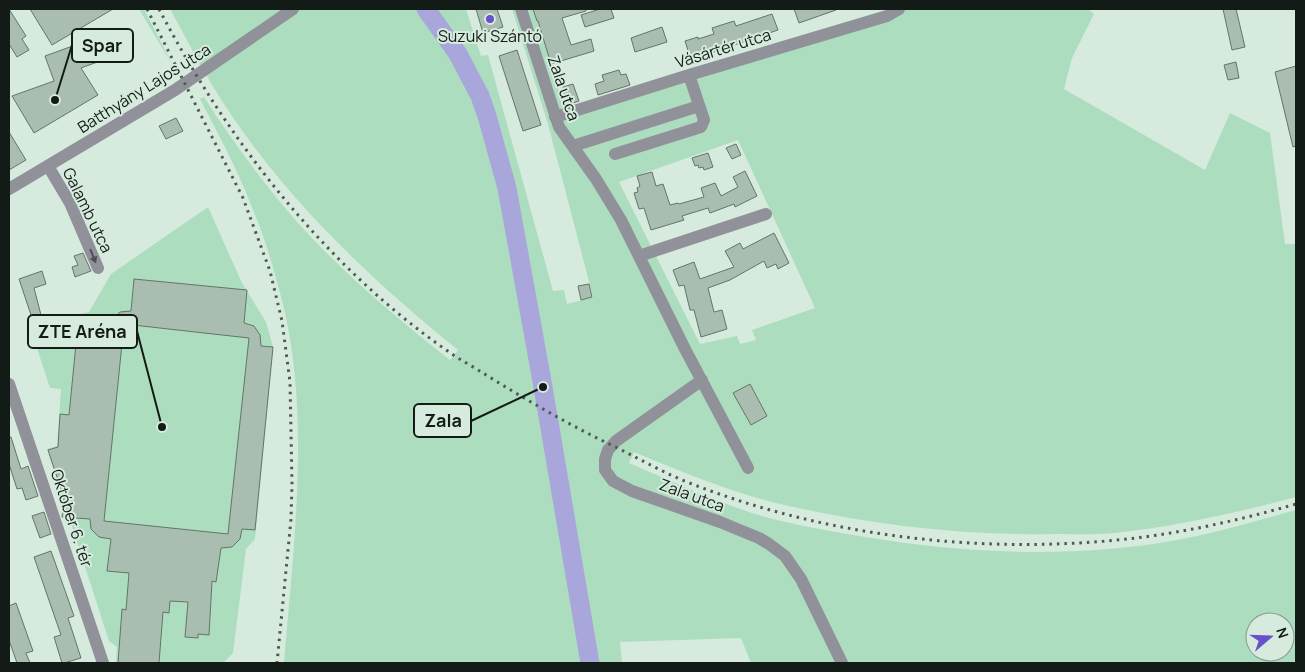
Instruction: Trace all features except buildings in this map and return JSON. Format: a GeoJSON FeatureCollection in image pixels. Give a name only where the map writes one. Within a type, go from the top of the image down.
{"type":"FeatureCollection","features":[{"type":"Feature","properties":{"kind":"street","name":"Zala utca"},"geometry":{"type":"LineString","coordinates":[[521,9],[555,117],[562,132],[596,179],[621,220],[748,468]]}},
{"type":"Feature","properties":{"kind":"street","name":"Vásártér utca"},"geometry":{"type":"LineString","coordinates":[[555,117],[886,16],[899,9]]}},
{"type":"Feature","properties":{"kind":"street","name":"Batthyány Lajos utca"},"geometry":{"type":"LineString","coordinates":[[9,189],[175,90],[289,11]]}},
{"type":"Feature","properties":{"kind":"street"},"geometry":{"type":"LineString","coordinates":[[610,134],[618,153],[701,127],[704,120],[689,75]]}},
{"type":"Feature","properties":{"kind":"street","name":"Zala utca"},"geometry":{"type":"LineString","coordinates":[[573,146],[699,106]]}},
{"type":"Feature","properties":{"kind":"street","name":"Galamb utca"},"geometry":{"type":"LineString","coordinates":[[48,166],[70,203],[98,268]]}},
{"type":"Feature","properties":{"kind":"street"},"geometry":{"type":"LineString","coordinates":[[639,256],[766,214]]}},
{"type":"Feature","properties":{"kind":"street","name":"Zala utca"},"geometry":{"type":"LineString","coordinates":[[702,380],[616,441],[606,454],[604,460],[605,470],[613,481],[632,491],[720,522],[759,538],[778,549],[792,564],[801,579],[842,663]]}},
{"type":"Feature","properties":{"kind":"street","name":"Október 6. tér"},"geometry":{"type":"LineString","coordinates":[[9,384],[103,663]]}},
{"type":"Feature","properties":{"kind":"green space"},"geometry":{"type":"Polygon","coordinates":[[[139,9],[144,9],[173,66],[139,9]]]}},
{"type":"Feature","properties":{"kind":"green space"},"geometry":{"type":"Polygon","coordinates":[[[170,9],[466,9],[481,56],[488,55],[553,291],[564,290],[567,304],[593,297],[548,124],[512,9],[534,9],[565,111],[895,9],[1088,9],[1094,14],[1072,58],[1064,89],[1205,170],[1230,113],[1270,133],[1285,244],[1296,244],[1296,497],[1161,527],[1115,533],[988,533],[918,528],[849,518],[780,504],[743,494],[634,452],[629,463],[723,503],[781,521],[898,542],[976,550],[1054,552],[1132,547],[1203,535],[1296,510],[1296,659],[1295,660],[1295,612],[1245,612],[1245,662],[1293,663],[751,663],[741,638],[620,642],[622,663],[284,663],[297,488],[297,399],[293,355],[282,299],[261,231],[240,178],[200,99],[204,97],[251,165],[288,211],[353,279],[450,360],[458,350],[355,260],[293,195],[237,123],[201,66],[170,9]],[[738,140],[619,182],[700,344],[737,336],[740,344],[756,340],[752,330],[815,308],[738,140]]]}},
{"type":"Feature","properties":{"kind":"green space"},"geometry":{"type":"Polygon","coordinates":[[[208,207],[242,283],[266,322],[273,347],[255,539],[246,549],[233,653],[223,663],[116,663],[117,647],[109,641],[47,449],[57,446],[61,389],[50,388],[30,327],[89,312],[111,274],[208,207]]]}},
{"type":"Feature","properties":{"kind":"waterway"},"geometry":{"type":"LineString","coordinates":[[426,9],[458,54],[480,96],[507,188],[590,663]]}},
{"type":"Feature","properties":{"kind":"railway"},"geometry":{"type":"LineString","coordinates":[[147,9],[243,198],[270,271],[282,321],[290,382],[292,484],[291,519],[277,663]]}},
{"type":"Feature","properties":{"kind":"railway"},"geometry":{"type":"LineString","coordinates":[[159,9],[186,58],[248,153],[283,198],[361,281],[404,318],[457,358],[559,418],[681,480],[746,503],[801,518],[858,530],[915,538],[973,543],[1030,544],[1144,537],[1221,523],[1296,504]]}},
{"type":"Feature","properties":{"kind":"place","name":"Suzuki Szántó"},"geometry":{"type":"Point","coordinates":[490,19]}},
{"type":"Feature","properties":{"kind":"place","name":"Spar"},"geometry":{"type":"Point","coordinates":[55,100]}},
{"type":"Feature","properties":{"kind":"place","name":"Zala"},"geometry":{"type":"Point","coordinates":[543,387]}},
{"type":"Feature","properties":{"kind":"place","name":"ZTE Aréna"},"geometry":{"type":"Point","coordinates":[162,427]}}]}
